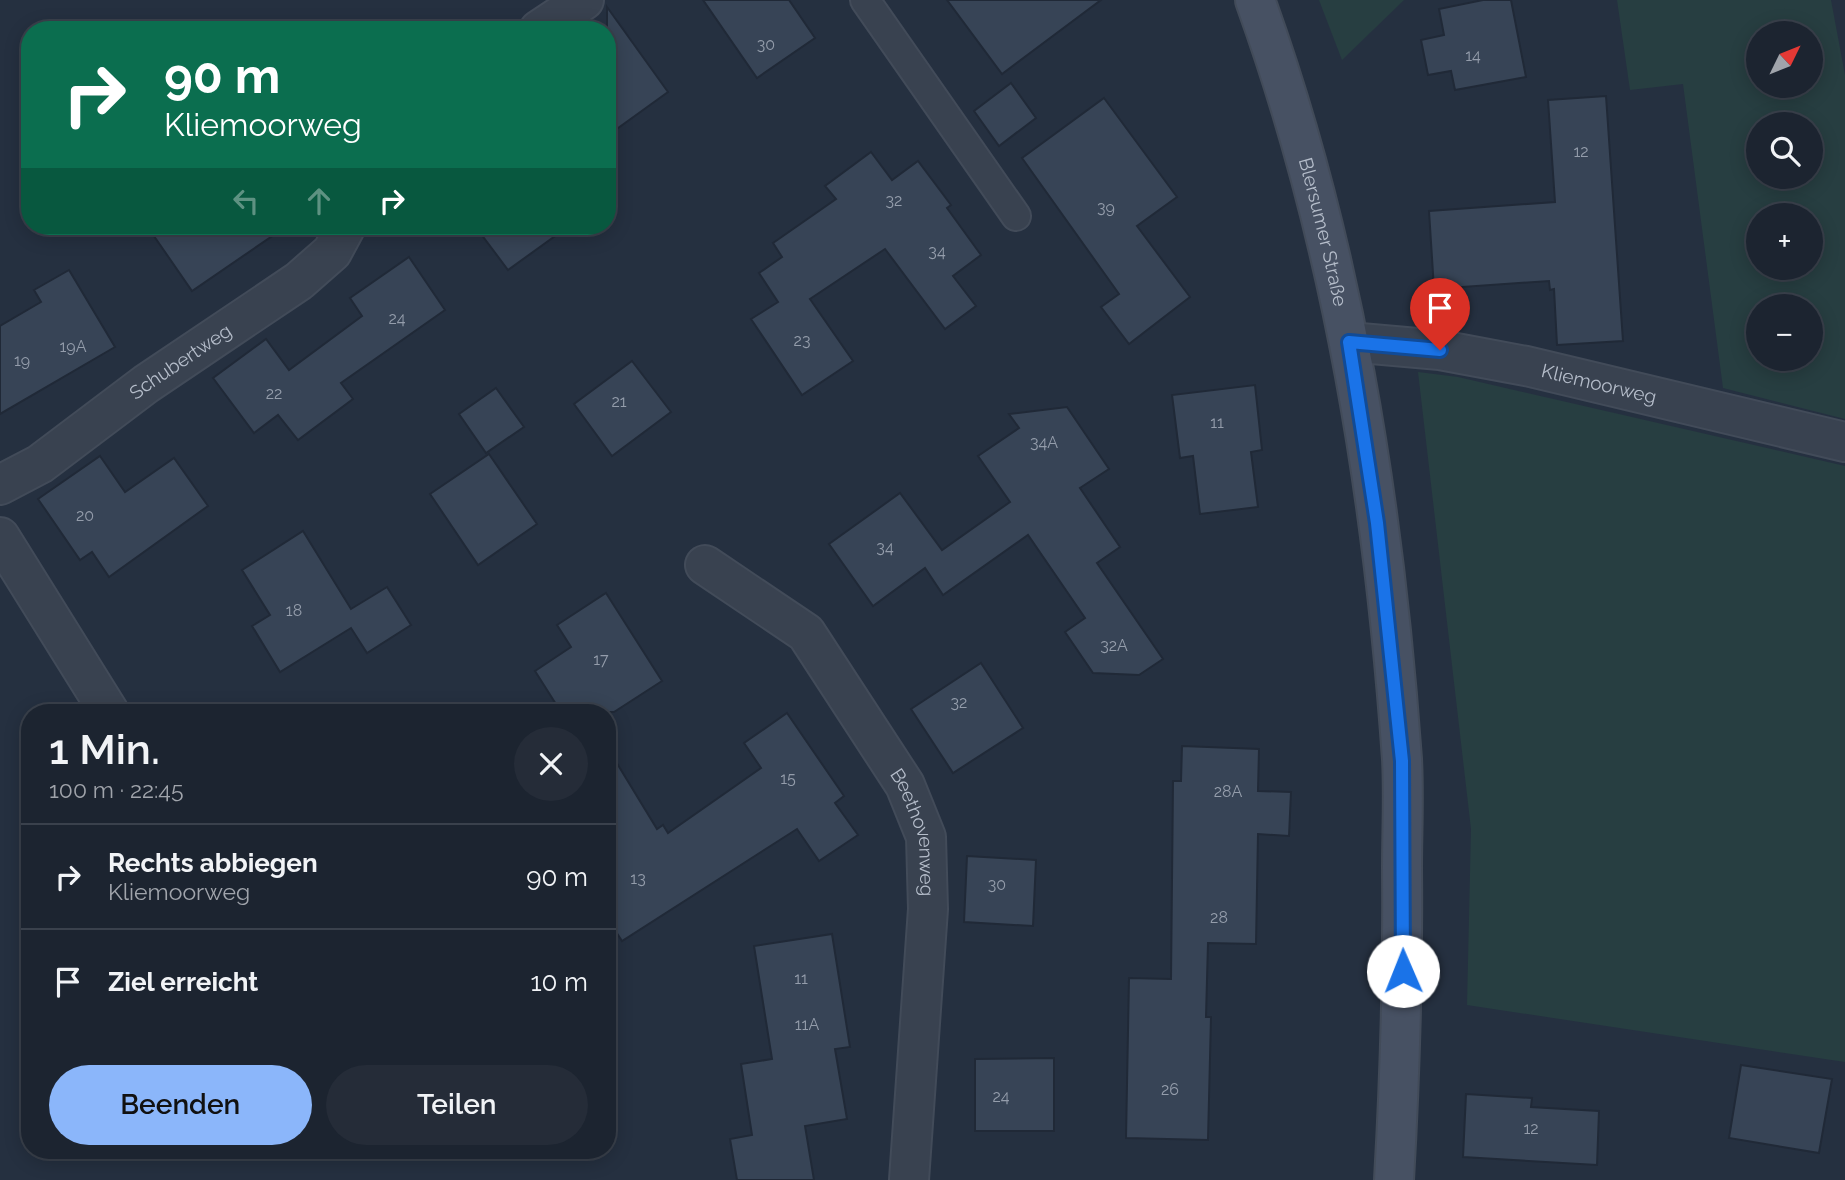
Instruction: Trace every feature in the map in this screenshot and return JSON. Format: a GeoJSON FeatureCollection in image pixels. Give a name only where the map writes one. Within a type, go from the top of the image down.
{"type":"FeatureCollection","features":[{"type":"Feature","properties":{"kind":"main road","name":"Blersumer Straße"},"geometry":{"type":"LineString","coordinates":[[1255,0],[1284,80],[1318,200],[1349,342],[1377,523],[1402,761],[1404,998],[1394,1180]]}},
{"type":"Feature","properties":{"kind":"street","name":"Schubertweg"},"geometry":{"type":"LineString","coordinates":[[0,485],[40,464],[146,384],[299,281],[332,252],[341,235]]}},
{"type":"Feature","properties":{"kind":"street","name":"Kliemoorweg"},"geometry":{"type":"LineString","coordinates":[[1349,342],[1440,350],[1526,366],[1845,442]]}},
{"type":"Feature","properties":{"kind":"street"},"geometry":{"type":"LineString","coordinates":[[0,537],[104,704]]}},
{"type":"Feature","properties":{"kind":"street","name":"Beethovenweg"},"geometry":{"type":"LineString","coordinates":[[705,565],[806,633],[905,785],[926,837],[928,909],[909,1180]]}},
{"type":"Feature","properties":{"kind":"lane"},"geometry":{"type":"LineString","coordinates":[[865,0],[1016,216]]}},
{"type":"Feature","properties":{"kind":"green space"},"geometry":{"type":"Polygon","coordinates":[[[1319,0],[1404,0],[1342,60],[1319,0]]]}},
{"type":"Feature","properties":{"kind":"green space"},"geometry":{"type":"Polygon","coordinates":[[[1617,0],[1831,0],[1845,75],[1845,419],[1723,388],[1683,84],[1630,90],[1617,0]]]}},
{"type":"Feature","properties":{"kind":"green space"},"geometry":{"type":"Polygon","coordinates":[[[1418,372],[1458,377],[1845,466],[1845,1062],[1467,1005],[1471,829],[1418,372]]]}},
{"type":"Feature","properties":{"kind":"building"},"geometry":{"type":"Polygon","coordinates":[[[703,0],[789,0],[815,38],[757,78],[703,0]]]}},
{"type":"Feature","properties":{"kind":"building"},"geometry":{"type":"Polygon","coordinates":[[[947,0],[1101,0],[1002,74],[947,0]]]}},
{"type":"Feature","properties":{"kind":"building"},"geometry":{"type":"Polygon","coordinates":[[[1483,0],[1511,0],[1526,77],[1455,90],[1451,71],[1428,75],[1421,40],[1444,35],[1439,9],[1483,0]]]}},
{"type":"Feature","properties":{"kind":"building"},"geometry":{"type":"Polygon","coordinates":[[[607,7],[668,92],[616,130],[616,21],[607,21],[607,7]]]}},
{"type":"Feature","properties":{"kind":"building"},"geometry":{"type":"Polygon","coordinates":[[[1011,83],[1036,118],[999,146],[974,111],[1011,83]]]}},
{"type":"Feature","properties":{"kind":"building"},"geometry":{"type":"Polygon","coordinates":[[[1606,96],[1623,341],[1557,345],[1554,289],[1550,290],[1549,281],[1434,289],[1429,211],[1555,202],[1548,100],[1606,96]]]}},
{"type":"Feature","properties":{"kind":"building"},"geometry":{"type":"Polygon","coordinates":[[[1104,98],[1177,197],[1137,226],[1190,297],[1129,344],[1101,307],[1119,294],[1022,158],[1104,98]]]}},
{"type":"Feature","properties":{"kind":"building"},"geometry":{"type":"Polygon","coordinates":[[[871,152],[892,180],[918,161],[951,205],[947,208],[981,255],[953,276],[976,306],[945,329],[885,249],[810,299],[853,361],[802,395],[751,319],[778,302],[759,273],[782,257],[773,243],[836,199],[825,186],[871,152]]]}},
{"type":"Feature","properties":{"kind":"building"},"geometry":{"type":"Polygon","coordinates":[[[153,235],[274,235],[192,291],[153,235]]]}},
{"type":"Feature","properties":{"kind":"building"},"geometry":{"type":"Polygon","coordinates":[[[482,235],[557,235],[508,270],[482,235]]]}},
{"type":"Feature","properties":{"kind":"building"},"geometry":{"type":"Polygon","coordinates":[[[409,257],[445,310],[341,383],[353,399],[298,440],[278,415],[254,433],[213,378],[266,339],[289,370],[362,316],[350,298],[409,257]]]}},
{"type":"Feature","properties":{"kind":"building"},"geometry":{"type":"Polygon","coordinates":[[[69,270],[115,347],[0,414],[0,326],[41,302],[34,290],[69,270]]]}},
{"type":"Feature","properties":{"kind":"building"},"geometry":{"type":"Polygon","coordinates":[[[632,361],[671,412],[612,456],[574,404],[632,361]]]}},
{"type":"Feature","properties":{"kind":"building"},"geometry":{"type":"Polygon","coordinates":[[[1255,385],[1262,450],[1251,452],[1258,507],[1200,514],[1193,456],[1180,458],[1172,395],[1255,385]]]}},
{"type":"Feature","properties":{"kind":"building"},"geometry":{"type":"Polygon","coordinates":[[[496,388],[524,427],[486,453],[459,414],[496,388]]]}},
{"type":"Feature","properties":{"kind":"building"},"geometry":{"type":"Polygon","coordinates":[[[1067,407],[1109,469],[1080,488],[1120,547],[1097,563],[1163,659],[1139,675],[1093,673],[1065,632],[1085,618],[1028,535],[943,595],[925,568],[873,606],[829,544],[900,493],[942,550],[1010,502],[978,456],[1019,428],[1009,414],[1067,407]]]}},
{"type":"Feature","properties":{"kind":"building"},"geometry":{"type":"Polygon","coordinates":[[[489,454],[537,524],[478,565],[430,494],[489,454]]]}},
{"type":"Feature","properties":{"kind":"building"},"geometry":{"type":"Polygon","coordinates":[[[100,456],[125,492],[174,458],[208,506],[109,577],[92,552],[80,560],[38,499],[100,456]]]}},
{"type":"Feature","properties":{"kind":"building"},"geometry":{"type":"Polygon","coordinates":[[[303,531],[351,609],[387,587],[411,625],[367,653],[351,628],[280,672],[252,626],[270,615],[242,570],[303,531]]]}},
{"type":"Feature","properties":{"kind":"building"},"geometry":{"type":"Polygon","coordinates":[[[606,593],[662,681],[616,711],[616,704],[556,704],[535,671],[571,647],[557,625],[606,593]]]}},
{"type":"Feature","properties":{"kind":"building"},"geometry":{"type":"Polygon","coordinates":[[[981,663],[1023,728],[953,773],[911,709],[981,663]]]}},
{"type":"Feature","properties":{"kind":"building"},"geometry":{"type":"Polygon","coordinates":[[[787,713],[844,796],[835,803],[858,835],[819,861],[797,829],[622,941],[616,932],[616,762],[657,829],[663,825],[668,833],[761,768],[744,743],[787,713]]]}},
{"type":"Feature","properties":{"kind":"building"},"geometry":{"type":"Polygon","coordinates":[[[1182,746],[1259,749],[1258,791],[1291,792],[1289,836],[1258,834],[1256,944],[1208,943],[1206,1017],[1211,1017],[1208,1140],[1126,1138],[1129,978],[1171,979],[1173,781],[1181,781],[1182,746]]]}},
{"type":"Feature","properties":{"kind":"building"},"geometry":{"type":"Polygon","coordinates":[[[967,856],[1036,860],[1033,926],[964,922],[967,856]]]}},
{"type":"Feature","properties":{"kind":"building"},"geometry":{"type":"Polygon","coordinates":[[[832,934],[850,1047],[835,1049],[847,1119],[805,1126],[814,1180],[737,1180],[730,1139],[752,1135],[741,1064],[772,1059],[754,946],[832,934]]]}},
{"type":"Feature","properties":{"kind":"building"},"geometry":{"type":"Polygon","coordinates":[[[1054,1058],[1054,1131],[975,1131],[975,1059],[1054,1058]]]}},
{"type":"Feature","properties":{"kind":"building"},"geometry":{"type":"Polygon","coordinates":[[[1741,1065],[1832,1079],[1819,1153],[1729,1138],[1741,1065]]]}},
{"type":"Feature","properties":{"kind":"building"},"geometry":{"type":"Polygon","coordinates":[[[1466,1094],[1532,1098],[1531,1107],[1599,1111],[1597,1165],[1463,1157],[1466,1094]]]}},
{"type":"Feature","properties":{"kind":"route"},"geometry":{"type":"LineString","coordinates":[[1403,971],[1402,761],[1377,523],[1349,342],[1440,350]]}}]}
